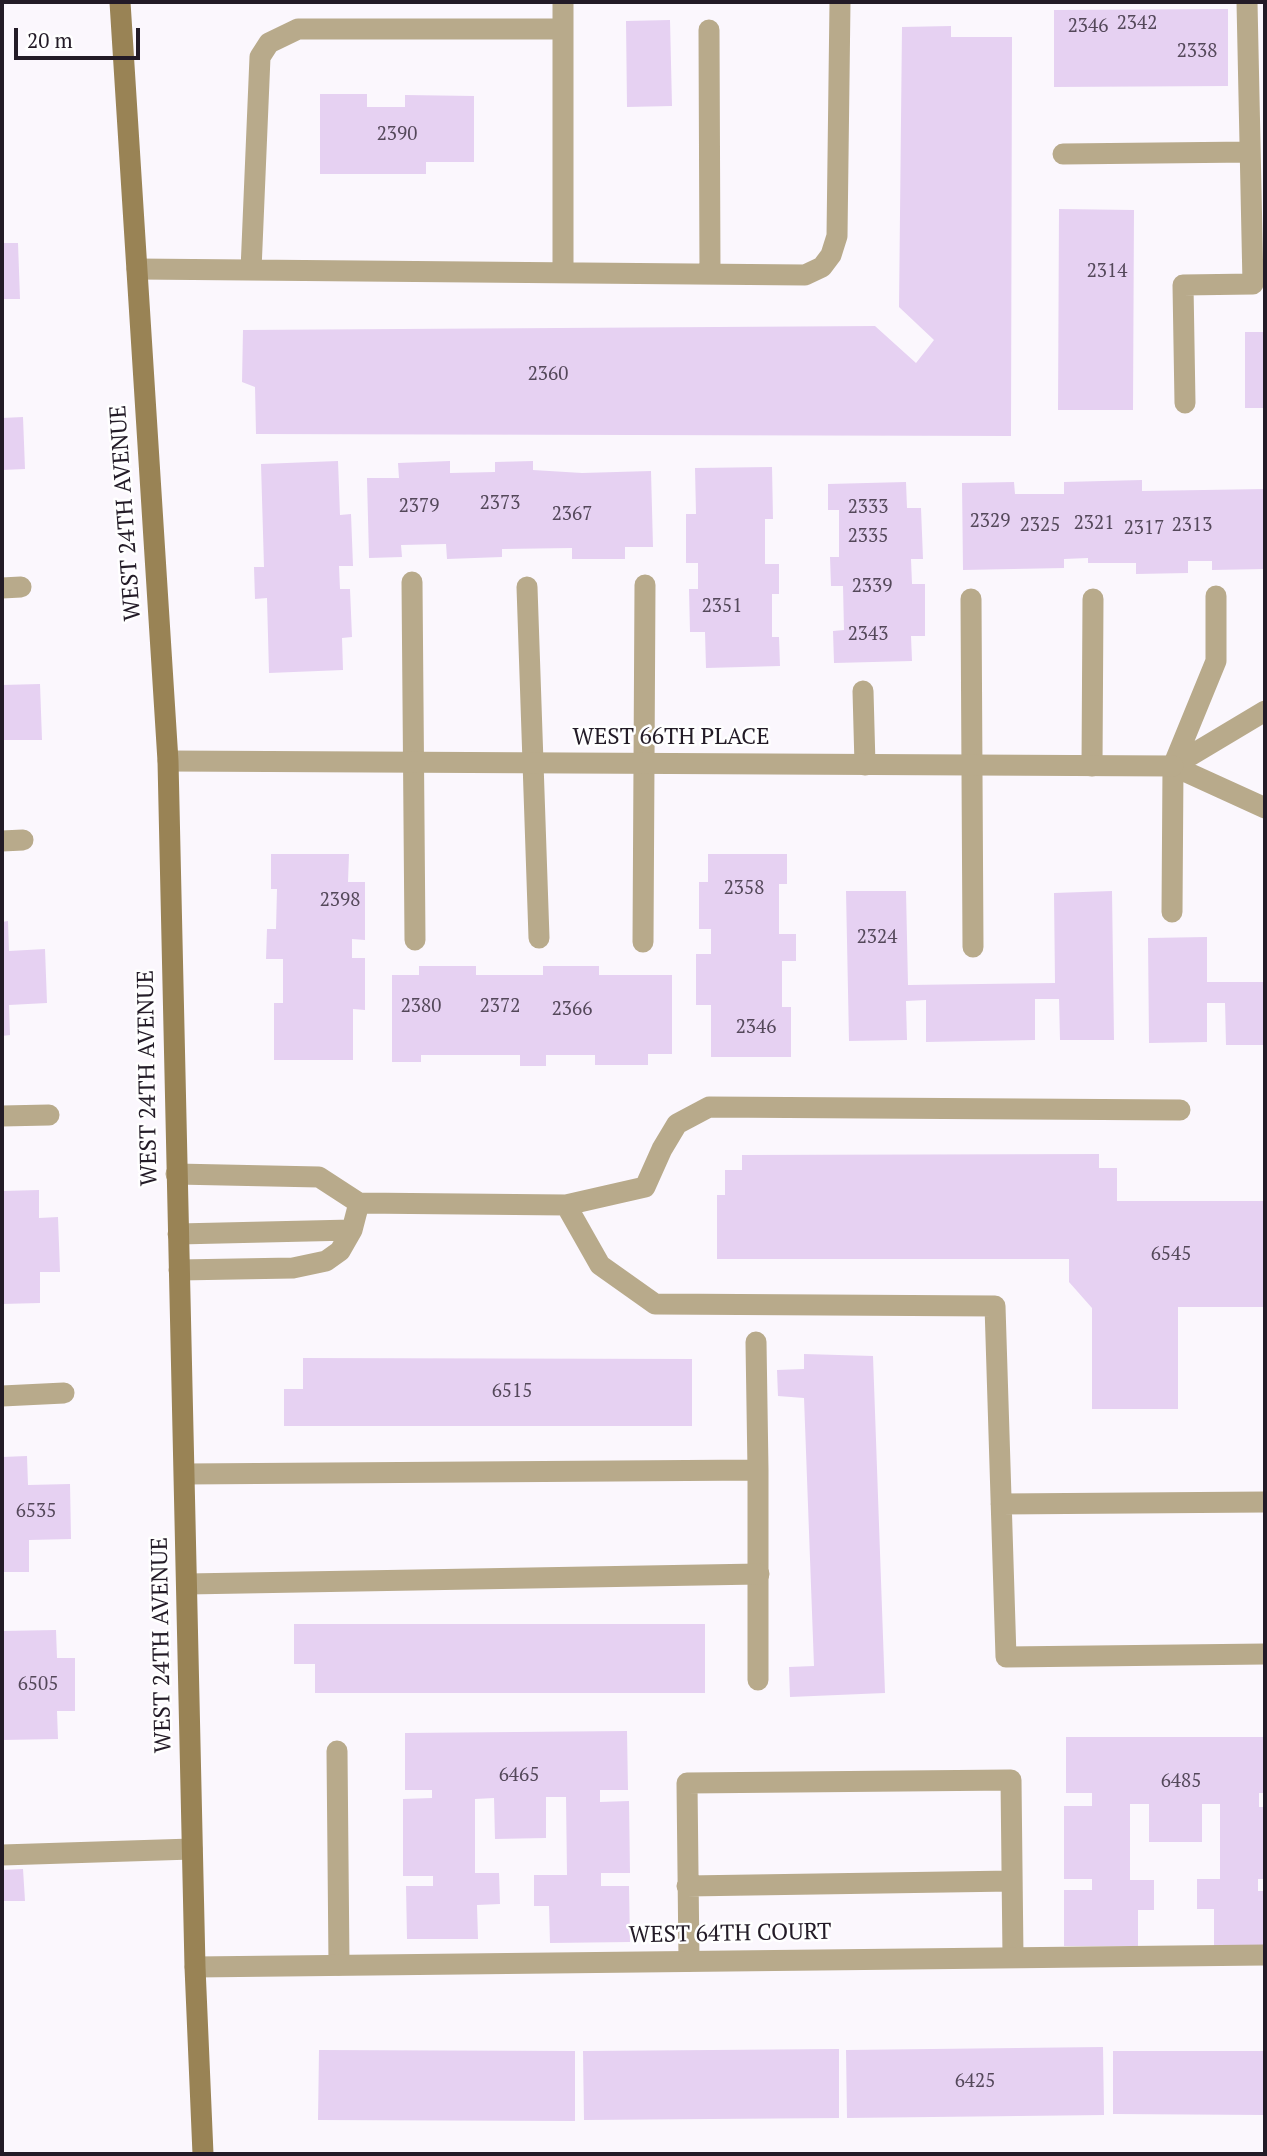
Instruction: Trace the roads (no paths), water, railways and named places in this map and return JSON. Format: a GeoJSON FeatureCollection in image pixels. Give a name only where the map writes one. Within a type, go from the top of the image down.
{"type":"FeatureCollection","features":[{"type":"Feature","properties":{"kind":"street","name":"WEST 24TH AVENUE"},"geometry":{"type":"LineString","coordinates":[[120,2],[168,761],[192,1849],[202,2154]]}},
{"type":"Feature","properties":{"kind":"street"},"geometry":{"type":"LineString","coordinates":[[563,2],[564,273]]}},
{"type":"Feature","properties":{"kind":"street"},"geometry":{"type":"LineString","coordinates":[[137,269],[805,275],[821,267],[831,255],[837,236],[840,2]]}},
{"type":"Feature","properties":{"kind":"street"},"geometry":{"type":"LineString","coordinates":[[1185,403],[1183,285],[1253,284],[1247,2]]}},
{"type":"Feature","properties":{"kind":"street"},"geometry":{"type":"LineString","coordinates":[[251,270],[260,57],[269,43],[299,29],[564,29]]}},
{"type":"Feature","properties":{"kind":"street"},"geometry":{"type":"LineString","coordinates":[[709,30],[710,274]]}},
{"type":"Feature","properties":{"kind":"street"},"geometry":{"type":"LineString","coordinates":[[1063,154],[1250,152]]}},
{"type":"Feature","properties":{"kind":"street"},"geometry":{"type":"LineString","coordinates":[[412,582],[415,940]]}},
{"type":"Feature","properties":{"kind":"street"},"geometry":{"type":"LineString","coordinates":[[643,942],[645,585]]}},
{"type":"Feature","properties":{"kind":"street"},"geometry":{"type":"LineString","coordinates":[[527,587],[539,938]]}},
{"type":"Feature","properties":{"kind":"street"},"geometry":{"type":"LineString","coordinates":[[1172,912],[1173,766],[1216,661],[1216,596]]}},
{"type":"Feature","properties":{"kind":"street"},"geometry":{"type":"LineString","coordinates":[[971,599],[973,947]]}},
{"type":"Feature","properties":{"kind":"street"},"geometry":{"type":"LineString","coordinates":[[1092,766],[1093,599]]}},
{"type":"Feature","properties":{"kind":"street"},"geometry":{"type":"LineString","coordinates":[[863,691],[864,765]]}},
{"type":"Feature","properties":{"kind":"street"},"geometry":{"type":"LineString","coordinates":[[1173,766],[1265,711]]}},
{"type":"Feature","properties":{"kind":"street","name":"WEST 66TH PLACE"},"geometry":{"type":"LineString","coordinates":[[168,761],[1173,766]]}},
{"type":"Feature","properties":{"kind":"street"},"geometry":{"type":"LineString","coordinates":[[1173,766],[1265,808]]}},
{"type":"Feature","properties":{"kind":"street"},"geometry":{"type":"LineString","coordinates":[[2,841],[23,840]]}},
{"type":"Feature","properties":{"kind":"street"},"geometry":{"type":"LineString","coordinates":[[176,1174],[319,1177],[359,1202],[566,1205],[645,1187],[677,1124],[709,1107],[1180,1110]]}},
{"type":"Feature","properties":{"kind":"street"},"geometry":{"type":"LineString","coordinates":[[2,1116],[49,1115]]}},
{"type":"Feature","properties":{"kind":"street"},"geometry":{"type":"LineString","coordinates":[[179,1270],[293,1268],[326,1261],[340,1251],[352,1230],[359,1202]]}},
{"type":"Feature","properties":{"kind":"street"},"geometry":{"type":"LineString","coordinates":[[566,1205],[600,1265],[654,1304],[995,1306],[1006,1657],[1265,1654]]}},
{"type":"Feature","properties":{"kind":"street"},"geometry":{"type":"LineString","coordinates":[[178,1234],[352,1230]]}},
{"type":"Feature","properties":{"kind":"street"},"geometry":{"type":"LineString","coordinates":[[756,1342],[758,1680]]}},
{"type":"Feature","properties":{"kind":"street"},"geometry":{"type":"LineString","coordinates":[[2,1396],[64,1393]]}},
{"type":"Feature","properties":{"kind":"street"},"geometry":{"type":"LineString","coordinates":[[185,1475],[758,1470]]}},
{"type":"Feature","properties":{"kind":"street"},"geometry":{"type":"LineString","coordinates":[[1001,1504],[1265,1502]]}},
{"type":"Feature","properties":{"kind":"street"},"geometry":{"type":"LineString","coordinates":[[187,1584],[759,1574]]}},
{"type":"Feature","properties":{"kind":"street"},"geometry":{"type":"LineString","coordinates":[[337,1751],[339,1965]]}},
{"type":"Feature","properties":{"kind":"street"},"geometry":{"type":"LineString","coordinates":[[689,1961],[687,1783],[1011,1780],[1013,1957]]}},
{"type":"Feature","properties":{"kind":"street"},"geometry":{"type":"LineString","coordinates":[[2,1855],[192,1849]]}},
{"type":"Feature","properties":{"kind":"street"},"geometry":{"type":"LineString","coordinates":[[687,1886],[1012,1881]]}},
{"type":"Feature","properties":{"kind":"street","name":"WEST 64TH COURT"},"geometry":{"type":"LineString","coordinates":[[195,1967],[1265,1955]]}}]}
